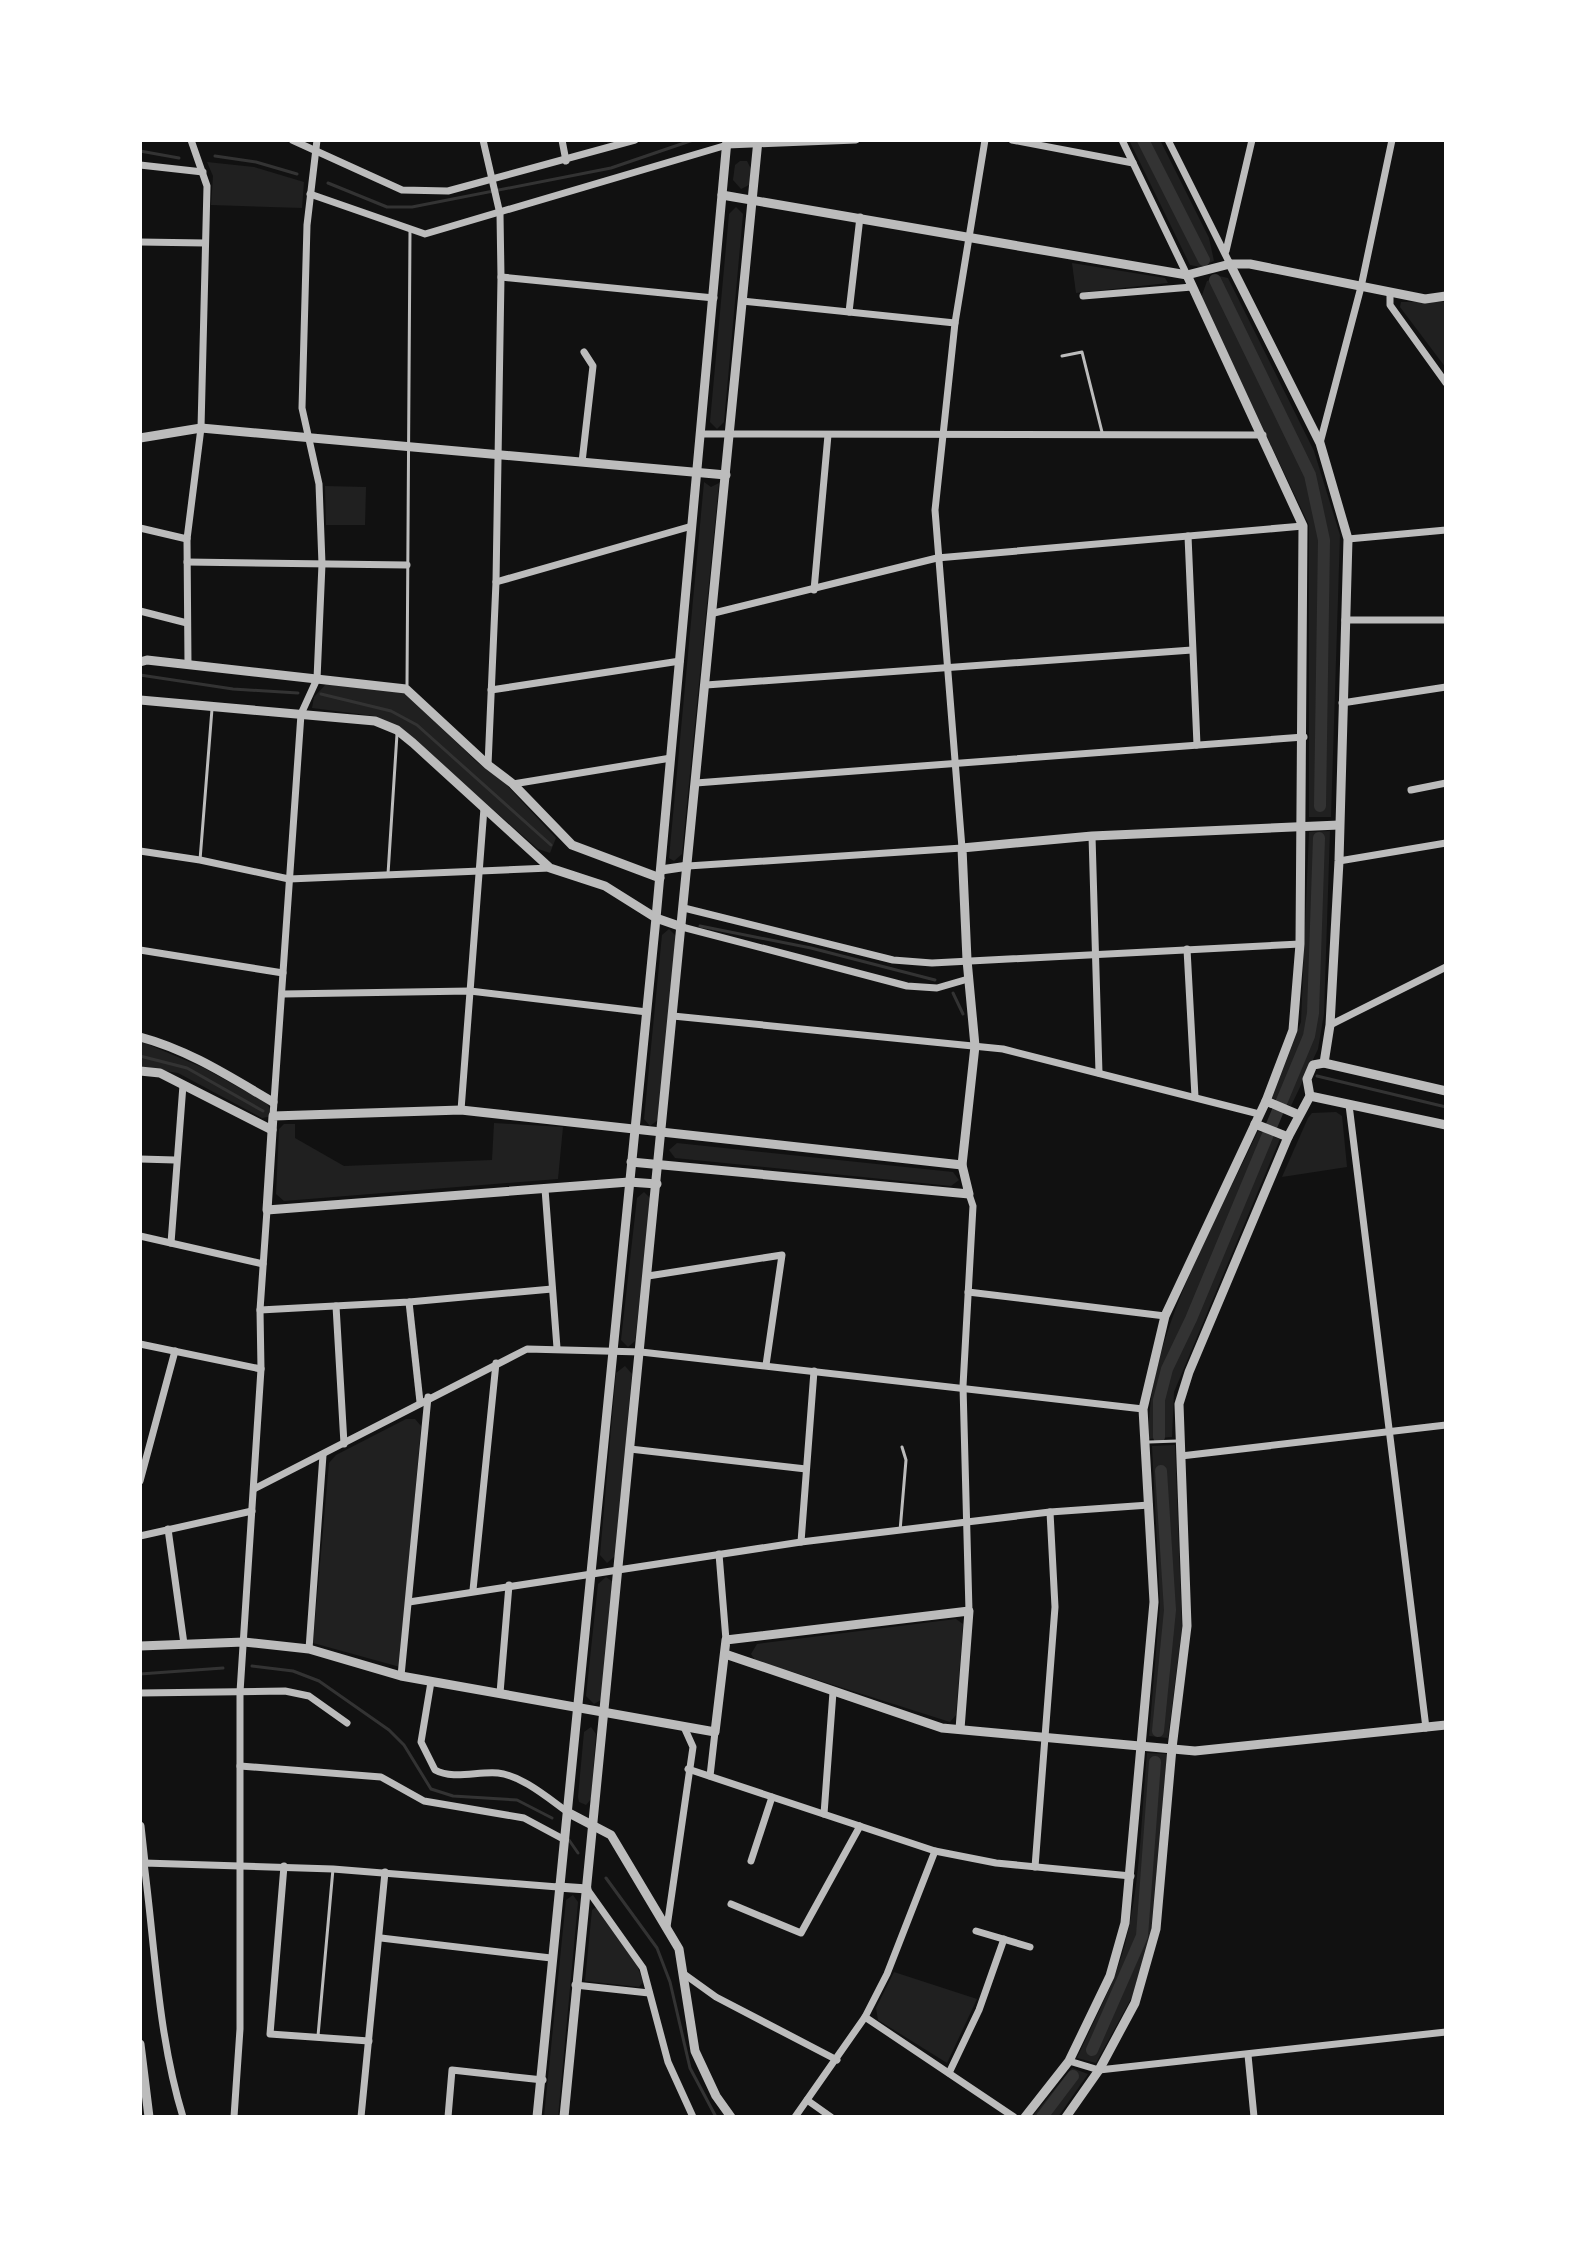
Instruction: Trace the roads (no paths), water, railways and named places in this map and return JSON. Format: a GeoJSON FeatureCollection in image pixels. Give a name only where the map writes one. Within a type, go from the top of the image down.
{"type":"FeatureCollection","features":[{"type":"Feature","properties":{"kind":"street"},"geometry":{"type":"LineString","coordinates":[[188,665],[187,539],[201,428],[207,186],[191,140]]}},
{"type":"Feature","properties":{"kind":"street"},"geometry":{"type":"LineString","coordinates":[[292,140],[316,144],[402,190],[448,191],[635,140]]}},
{"type":"Feature","properties":{"kind":"street"},"geometry":{"type":"LineString","coordinates":[[483,140],[500,214],[501,277],[496,582],[488,765]]}},
{"type":"Feature","properties":{"kind":"street"},"geometry":{"type":"LineString","coordinates":[[562,140],[566,161]]}},
{"type":"Feature","properties":{"kind":"street"},"geometry":{"type":"LineString","coordinates":[[310,194],[410,231],[436,232],[727,143],[856,140]]}},
{"type":"Feature","properties":{"kind":"street"},"geometry":{"type":"LineString","coordinates":[[960,1729],[969,1611],[963,1386],[973,1206],[962,1165],[975,1046],[935,510],[955,323],[985,140]]}},
{"type":"Feature","properties":{"kind":"street"},"geometry":{"type":"LineString","coordinates":[[1012,140],[1133,163]]}},
{"type":"Feature","properties":{"kind":"street"},"geometry":{"type":"LineString","coordinates":[[1025,2117],[1069,2061],[1120,1947],[1131,1876],[1154,1602],[1143,1409],[1165,1316],[1257,1119],[1276,1105],[1293,1030],[1300,944],[1304,737],[1303,526],[1263,435],[1122,140]]}},
{"type":"Feature","properties":{"kind":"street"},"geometry":{"type":"LineString","coordinates":[[1168,140],[1320,443],[1348,539],[1339,861],[1330,1025],[1324,1063]]}},
{"type":"Feature","properties":{"kind":"street"},"geometry":{"type":"LineString","coordinates":[[1225,253],[1252,140]]}},
{"type":"Feature","properties":{"kind":"street"},"geometry":{"type":"LineString","coordinates":[[1320,443],[1361,287],[1392,140]]}},
{"type":"Feature","properties":{"kind":"street"},"geometry":{"type":"LineString","coordinates":[[564,2117],[758,142]]}},
{"type":"Feature","properties":{"kind":"street"},"geometry":{"type":"LineString","coordinates":[[537,2117],[647,1012],[727,143]]}},
{"type":"Feature","properties":{"kind":"street"},"geometry":{"type":"LineString","coordinates":[[234,2117],[240,2029],[240,1692],[261,1369],[260,1310],[301,714],[317,679],[322,564],[319,484],[302,408],[310,194],[316,144]]}},
{"type":"Feature","properties":{"kind":"street"},"geometry":{"type":"LineString","coordinates":[[140,165],[203,172]]}},
{"type":"Feature","properties":{"kind":"street"},"geometry":{"type":"LineString","coordinates":[[722,195],[1187,275],[1230,264],[1250,264],[1425,299],[1446,296]]}},
{"type":"Feature","properties":{"kind":"street"},"geometry":{"type":"LineString","coordinates":[[849,312],[860,217]]}},
{"type":"Feature","properties":{"kind":"street"},"geometry":{"type":"LineString","coordinates":[[140,242],[205,243]]}},
{"type":"Feature","properties":{"kind":"street"},"geometry":{"type":"LineString","coordinates":[[501,277],[714,298]]}},
{"type":"Feature","properties":{"kind":"street"},"geometry":{"type":"LineString","coordinates":[[1083,296],[1192,287]]}},
{"type":"Feature","properties":{"kind":"street"},"geometry":{"type":"LineString","coordinates":[[1390,292],[1390,305],[1446,383]]}},
{"type":"Feature","properties":{"kind":"street"},"geometry":{"type":"LineString","coordinates":[[742,301],[955,323]]}},
{"type":"Feature","properties":{"kind":"street"},"geometry":{"type":"LineString","coordinates":[[582,462],[593,366],[584,352]]}},
{"type":"Feature","properties":{"kind":"street"},"geometry":{"type":"LineString","coordinates":[[140,438],[201,428],[309,435],[726,475]]}},
{"type":"Feature","properties":{"kind":"street"},"geometry":{"type":"LineString","coordinates":[[701,434],[1263,435]]}},
{"type":"Feature","properties":{"kind":"street"},"geometry":{"type":"LineString","coordinates":[[814,590],[828,435]]}},
{"type":"Feature","properties":{"kind":"street"},"geometry":{"type":"LineString","coordinates":[[496,582],[692,526]]}},
{"type":"Feature","properties":{"kind":"street"},"geometry":{"type":"LineString","coordinates":[[714,613],[937,558],[1303,526]]}},
{"type":"Feature","properties":{"kind":"street"},"geometry":{"type":"LineString","coordinates":[[140,528],[187,539]]}},
{"type":"Feature","properties":{"kind":"street"},"geometry":{"type":"LineString","coordinates":[[1348,539],[1446,530]]}},
{"type":"Feature","properties":{"kind":"street"},"geometry":{"type":"LineString","coordinates":[[1188,536],[1197,745]]}},
{"type":"Feature","properties":{"kind":"street"},"geometry":{"type":"LineString","coordinates":[[187,562],[407,565]]}},
{"type":"Feature","properties":{"kind":"street"},"geometry":{"type":"LineString","coordinates":[[140,611],[187,623]]}},
{"type":"Feature","properties":{"kind":"street"},"geometry":{"type":"LineString","coordinates":[[1345,620],[1446,620]]}},
{"type":"Feature","properties":{"kind":"street"},"geometry":{"type":"LineString","coordinates":[[706,685],[1192,650]]}},
{"type":"Feature","properties":{"kind":"street"},"geometry":{"type":"LineString","coordinates":[[491,690],[680,661]]}},
{"type":"Feature","properties":{"kind":"street"},"geometry":{"type":"LineString","coordinates":[[140,662],[406,689],[513,784],[572,845],[660,874],[688,866],[1092,836],[1339,825]]}},
{"type":"Feature","properties":{"kind":"street"},"geometry":{"type":"LineString","coordinates":[[1342,703],[1446,687]]}},
{"type":"Feature","properties":{"kind":"street"},"geometry":{"type":"LineString","coordinates":[[140,700],[212,709],[375,721],[397,730],[550,868]]}},
{"type":"Feature","properties":{"kind":"street"},"geometry":{"type":"LineString","coordinates":[[696,783],[1304,737]]}},
{"type":"Feature","properties":{"kind":"street"},"geometry":{"type":"LineString","coordinates":[[513,784],[671,758]]}},
{"type":"Feature","properties":{"kind":"street"},"geometry":{"type":"LineString","coordinates":[[1411,790],[1446,783]]}},
{"type":"Feature","properties":{"kind":"street"},"geometry":{"type":"LineString","coordinates":[[461,1110],[484,808]]}},
{"type":"Feature","properties":{"kind":"street"},"geometry":{"type":"LineString","coordinates":[[1092,836],[1099,1073]]}},
{"type":"Feature","properties":{"kind":"street"},"geometry":{"type":"LineString","coordinates":[[1339,861],[1446,843]]}},
{"type":"Feature","properties":{"kind":"street"},"geometry":{"type":"LineString","coordinates":[[140,851],[289,879],[550,868],[605,886],[656,918],[682,927],[907,986],[937,988],[968,979]]}},
{"type":"Feature","properties":{"kind":"street"},"geometry":{"type":"LineString","coordinates":[[684,908],[893,960],[967,960],[1300,944]]}},
{"type":"Feature","properties":{"kind":"street"},"geometry":{"type":"LineString","coordinates":[[1187,949],[1195,1097]]}},
{"type":"Feature","properties":{"kind":"street"},"geometry":{"type":"LineString","coordinates":[[140,950],[283,973]]}},
{"type":"Feature","properties":{"kind":"street"},"geometry":{"type":"LineString","coordinates":[[1330,1025],[1446,967]]}},
{"type":"Feature","properties":{"kind":"street"},"geometry":{"type":"LineString","coordinates":[[283,994],[470,991],[647,1012]]}},
{"type":"Feature","properties":{"kind":"street"},"geometry":{"type":"LineString","coordinates":[[673,1016],[1003,1049],[1195,1097],[1257,1119],[1266,1128],[1288,1137]]}},
{"type":"Feature","properties":{"kind":"street"},"geometry":{"type":"LineString","coordinates":[[140,1037],[167,1044],[210,1064],[273,1102]]}},
{"type":"Feature","properties":{"kind":"street"},"geometry":{"type":"LineString","coordinates":[[1066,2117],[1099,2070],[1135,2003],[1152,1952],[1162,1890],[1172,1748],[1187,1626],[1179,1404],[1182,1391],[1288,1137],[1310,1096],[1307,1079],[1313,1065],[1324,1063],[1446,1091]]}},
{"type":"Feature","properties":{"kind":"street"},"geometry":{"type":"LineString","coordinates":[[140,1071],[160,1073],[272,1130]]}},
{"type":"Feature","properties":{"kind":"street"},"geometry":{"type":"LineString","coordinates":[[171,1243],[183,1085]]}},
{"type":"Feature","properties":{"kind":"street"},"geometry":{"type":"LineString","coordinates":[[1310,1096],[1446,1125]]}},
{"type":"Feature","properties":{"kind":"street"},"geometry":{"type":"LineString","coordinates":[[1276,1105],[1299,1115]]}},
{"type":"Feature","properties":{"kind":"street"},"geometry":{"type":"LineString","coordinates":[[1349,1105],[1426,1728]]}},
{"type":"Feature","properties":{"kind":"street"},"geometry":{"type":"LineString","coordinates":[[273,1116],[461,1110],[962,1165]]}},
{"type":"Feature","properties":{"kind":"street"},"geometry":{"type":"LineString","coordinates":[[140,1159],[175,1160]]}},
{"type":"Feature","properties":{"kind":"street"},"geometry":{"type":"LineString","coordinates":[[631,1162],[969,1194]]}},
{"type":"Feature","properties":{"kind":"street"},"geometry":{"type":"LineString","coordinates":[[267,1210],[629,1182],[657,1184]]}},
{"type":"Feature","properties":{"kind":"street"},"geometry":{"type":"LineString","coordinates":[[545,1189],[557,1348]]}},
{"type":"Feature","properties":{"kind":"street"},"geometry":{"type":"LineString","coordinates":[[140,1236],[263,1264]]}},
{"type":"Feature","properties":{"kind":"street"},"geometry":{"type":"LineString","coordinates":[[648,1276],[782,1255],[766,1365]]}},
{"type":"Feature","properties":{"kind":"street"},"geometry":{"type":"LineString","coordinates":[[260,1310],[409,1302],[552,1289]]}},
{"type":"Feature","properties":{"kind":"street"},"geometry":{"type":"LineString","coordinates":[[968,1292],[1165,1316]]}},
{"type":"Feature","properties":{"kind":"street"},"geometry":{"type":"LineString","coordinates":[[409,1302],[420,1402]]}},
{"type":"Feature","properties":{"kind":"street"},"geometry":{"type":"LineString","coordinates":[[336,1306],[344,1444]]}},
{"type":"Feature","properties":{"kind":"street"},"geometry":{"type":"LineString","coordinates":[[140,1344],[261,1369]]}},
{"type":"Feature","properties":{"kind":"street"},"geometry":{"type":"LineString","coordinates":[[254,1489],[428,1397],[527,1349],[557,1348],[612,1354],[641,1352],[963,1386],[1143,1409]]}},
{"type":"Feature","properties":{"kind":"street"},"geometry":{"type":"LineString","coordinates":[[140,1481],[175,1351]]}},
{"type":"Feature","properties":{"kind":"street"},"geometry":{"type":"LineString","coordinates":[[473,1590],[496,1363]]}},
{"type":"Feature","properties":{"kind":"street"},"geometry":{"type":"LineString","coordinates":[[801,1542],[814,1371]]}},
{"type":"Feature","properties":{"kind":"street"},"geometry":{"type":"LineString","coordinates":[[401,1676],[428,1397]]}},
{"type":"Feature","properties":{"kind":"street"},"geometry":{"type":"LineString","coordinates":[[1181,1456],[1446,1425]]}},
{"type":"Feature","properties":{"kind":"street"},"geometry":{"type":"LineString","coordinates":[[630,1449],[806,1469]]}},
{"type":"Feature","properties":{"kind":"street"},"geometry":{"type":"LineString","coordinates":[[309,1649],[323,1455]]}},
{"type":"Feature","properties":{"kind":"street"},"geometry":{"type":"LineString","coordinates":[[409,1602],[620,1567],[801,1542],[1050,1512],[1149,1505]]}},
{"type":"Feature","properties":{"kind":"street"},"geometry":{"type":"LineString","coordinates":[[140,1536],[252,1511]]}},
{"type":"Feature","properties":{"kind":"street"},"geometry":{"type":"LineString","coordinates":[[1035,1867],[1055,1607],[1050,1512]]}},
{"type":"Feature","properties":{"kind":"street"},"geometry":{"type":"LineString","coordinates":[[168,1529],[184,1644]]}},
{"type":"Feature","properties":{"kind":"street"},"geometry":{"type":"LineString","coordinates":[[710,1776],[726,1640],[719,1554]]}},
{"type":"Feature","properties":{"kind":"street"},"geometry":{"type":"LineString","coordinates":[[500,1693],[509,1585]]}},
{"type":"Feature","properties":{"kind":"street"},"geometry":{"type":"LineString","coordinates":[[726,1640],[969,1611]]}},
{"type":"Feature","properties":{"kind":"street"},"geometry":{"type":"LineString","coordinates":[[140,1646],[244,1642],[309,1649],[401,1676],[715,1732]]}},
{"type":"Feature","properties":{"kind":"street"},"geometry":{"type":"LineString","coordinates":[[725,1654],[942,1728],[1217,1751],[1446,1725]]}},
{"type":"Feature","properties":{"kind":"street"},"geometry":{"type":"LineString","coordinates":[[431,1682],[421,1742],[424,1753],[441,1773],[499,1773],[530,1787],[569,1813],[611,1835],[679,1949],[695,2051],[716,2096],[731,2117]]}},
{"type":"Feature","properties":{"kind":"street"},"geometry":{"type":"LineString","coordinates":[[140,1693],[285,1691],[309,1696],[331,1708],[347,1723]]}},
{"type":"Feature","properties":{"kind":"street"},"geometry":{"type":"LineString","coordinates":[[824,1814],[833,1692]]}},
{"type":"Feature","properties":{"kind":"street"},"geometry":{"type":"LineString","coordinates":[[667,1929],[693,1747],[684,1727]]}},
{"type":"Feature","properties":{"kind":"street"},"geometry":{"type":"LineString","coordinates":[[240,1766],[381,1777],[424,1801],[524,1818],[565,1840]]}},
{"type":"Feature","properties":{"kind":"street"},"geometry":{"type":"LineString","coordinates":[[688,1769],[935,1851],[1035,1867],[1131,1876]]}},
{"type":"Feature","properties":{"kind":"street"},"geometry":{"type":"LineString","coordinates":[[751,1861],[772,1797]]}},
{"type":"Feature","properties":{"kind":"street"},"geometry":{"type":"LineString","coordinates":[[140,1826],[142,1862],[167,2038],[168,2070],[183,2117]]}},
{"type":"Feature","properties":{"kind":"street"},"geometry":{"type":"LineString","coordinates":[[731,1904],[801,1933],[860,1826]]}},
{"type":"Feature","properties":{"kind":"street"},"geometry":{"type":"LineString","coordinates":[[795,2117],[865,2017],[887,1974],[935,1851]]}},
{"type":"Feature","properties":{"kind":"street"},"geometry":{"type":"LineString","coordinates":[[142,1862],[385,1872],[587,1889]]}},
{"type":"Feature","properties":{"kind":"street"},"geometry":{"type":"LineString","coordinates":[[284,1866],[270,2034],[369,2041]]}},
{"type":"Feature","properties":{"kind":"street"},"geometry":{"type":"LineString","coordinates":[[361,2117],[381,1938],[385,1872]]}},
{"type":"Feature","properties":{"kind":"street"},"geometry":{"type":"LineString","coordinates":[[587,1889],[643,1968],[668,2062],[693,2117]]}},
{"type":"Feature","properties":{"kind":"street"},"geometry":{"type":"LineString","coordinates":[[976,1931],[1030,1947]]}},
{"type":"Feature","properties":{"kind":"street"},"geometry":{"type":"LineString","coordinates":[[381,1938],[551,1958]]}},
{"type":"Feature","properties":{"kind":"street"},"geometry":{"type":"LineString","coordinates":[[949,2073],[979,2010],[1004,1939]]}},
{"type":"Feature","properties":{"kind":"street"},"geometry":{"type":"LineString","coordinates":[[684,1974],[716,1997],[837,2060]]}},
{"type":"Feature","properties":{"kind":"street"},"geometry":{"type":"LineString","coordinates":[[575,1985],[649,1993]]}},
{"type":"Feature","properties":{"kind":"street"},"geometry":{"type":"LineString","coordinates":[[865,2017],[1014,2117]]}},
{"type":"Feature","properties":{"kind":"street"},"geometry":{"type":"LineString","coordinates":[[1069,2061],[1099,2070],[1446,2032]]}},
{"type":"Feature","properties":{"kind":"street"},"geometry":{"type":"LineString","coordinates":[[140,2044],[149,2117]]}},
{"type":"Feature","properties":{"kind":"street"},"geometry":{"type":"LineString","coordinates":[[1248,2055],[1254,2117]]}},
{"type":"Feature","properties":{"kind":"street"},"geometry":{"type":"LineString","coordinates":[[448,2117],[452,2070],[543,2080]]}},
{"type":"Feature","properties":{"kind":"street"},"geometry":{"type":"LineString","coordinates":[[807,2100],[831,2117]]}},
{"type":"Feature","properties":{"kind":"lane"},"geometry":{"type":"LineString","coordinates":[[406,689],[410,231]]}},
{"type":"Feature","properties":{"kind":"lane"},"geometry":{"type":"LineString","coordinates":[[1062,356],[1082,352],[1103,435]]}},
{"type":"Feature","properties":{"kind":"lane"},"geometry":{"type":"LineString","coordinates":[[200,860],[212,709]]}},
{"type":"Feature","properties":{"kind":"lane"},"geometry":{"type":"LineString","coordinates":[[388,875],[397,730]]}},
{"type":"Feature","properties":{"kind":"lane"},"geometry":{"type":"LineString","coordinates":[[1145,1443],[1181,1440]]}},
{"type":"Feature","properties":{"kind":"lane"},"geometry":{"type":"LineString","coordinates":[[900,1531],[906,1460],[902,1447]]}},
{"type":"Feature","properties":{"kind":"lane"},"geometry":{"type":"LineString","coordinates":[[318,2036],[333,1869]]}},
{"type":"Feature","properties":{"kind":"waterway"},"geometry":{"type":"LineString","coordinates":[[328,183],[387,207],[412,207],[611,168],[693,140]]}},
{"type":"Feature","properties":{"kind":"waterway"},"geometry":{"type":"LineString","coordinates":[[1143,140],[1204,260]]}},
{"type":"Feature","properties":{"kind":"waterway"},"geometry":{"type":"LineString","coordinates":[[140,151],[179,158]]}},
{"type":"Feature","properties":{"kind":"waterway"},"geometry":{"type":"LineString","coordinates":[[215,156],[256,162],[297,174]]}},
{"type":"Feature","properties":{"kind":"waterway"},"geometry":{"type":"LineString","coordinates":[[1215,280],[1310,475],[1324,540],[1320,806]]}},
{"type":"Feature","properties":{"kind":"waterway"},"geometry":{"type":"LineString","coordinates":[[140,675],[233,689],[298,693]]}},
{"type":"Feature","properties":{"kind":"waterway"},"geometry":{"type":"LineString","coordinates":[[321,694],[391,711],[417,725],[551,845]]}},
{"type":"Feature","properties":{"kind":"waterway"},"geometry":{"type":"LineString","coordinates":[[1159,1437],[1159,1400],[1167,1369],[1191,1319],[1309,1036],[1313,1013],[1319,838]]}},
{"type":"Feature","properties":{"kind":"waterway"},"geometry":{"type":"LineString","coordinates":[[700,926],[811,948],[935,980]]}},
{"type":"Feature","properties":{"kind":"waterway"},"geometry":{"type":"LineString","coordinates":[[953,993],[963,1014]]}},
{"type":"Feature","properties":{"kind":"waterway"},"geometry":{"type":"LineString","coordinates":[[140,1056],[187,1068],[263,1111]]}},
{"type":"Feature","properties":{"kind":"waterway"},"geometry":{"type":"LineString","coordinates":[[1317,1076],[1446,1107]]}},
{"type":"Feature","properties":{"kind":"waterway"},"geometry":{"type":"LineString","coordinates":[[1158,1731],[1170,1610],[1161,1471]]}},
{"type":"Feature","properties":{"kind":"waterway"},"geometry":{"type":"LineString","coordinates":[[252,1666],[293,1671],[319,1681],[389,1730],[404,1745],[431,1789],[453,1796],[517,1800],[552,1818]]}},
{"type":"Feature","properties":{"kind":"waterway"},"geometry":{"type":"LineString","coordinates":[[140,1674],[223,1668]]}},
{"type":"Feature","properties":{"kind":"waterway"},"geometry":{"type":"LineString","coordinates":[[1092,2050],[1142,1936],[1155,1762]]}},
{"type":"Feature","properties":{"kind":"waterway"},"geometry":{"type":"LineString","coordinates":[[569,1840],[578,1853]]}},
{"type":"Feature","properties":{"kind":"waterway"},"geometry":{"type":"LineString","coordinates":[[606,1878],[657,1948],[670,1982],[690,2068],[716,2117]]}},
{"type":"Feature","properties":{"kind":"waterway"},"geometry":{"type":"LineString","coordinates":[[1042,2117],[1073,2076]]}}]}
